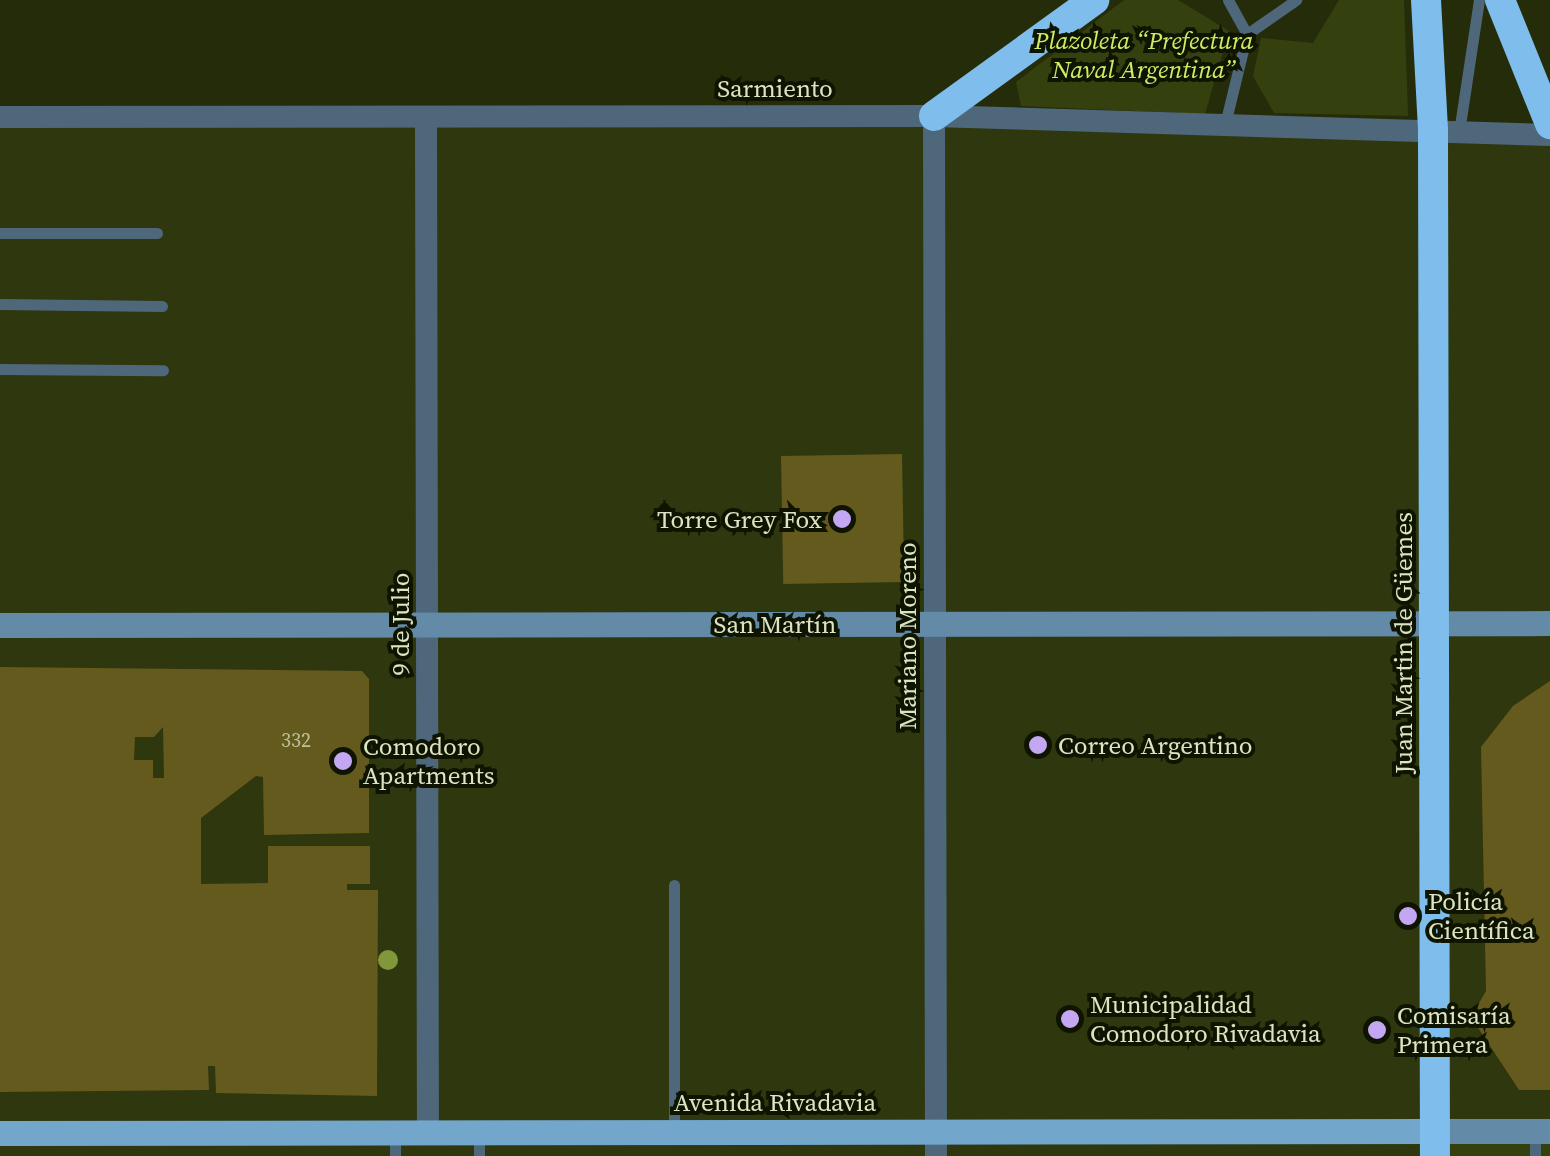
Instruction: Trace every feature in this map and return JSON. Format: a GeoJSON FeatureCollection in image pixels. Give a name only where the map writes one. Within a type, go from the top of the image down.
{"type":"FeatureCollection","features":[{"type":"Feature","properties":{"kind":"highway"},"geometry":{"type":"LineString","coordinates":[[934,116],[1094,0]]}},
{"type":"Feature","properties":{"kind":"highway","name":"Juan Martin de Güemes"},"geometry":{"type":"LineString","coordinates":[[1426,0],[1446,131],[1433,623],[1435,1143]]}},
{"type":"Feature","properties":{"kind":"highway"},"geometry":{"type":"LineString","coordinates":[[1500,0],[1550,124]]}},
{"type":"Feature","properties":{"kind":"main road","name":"Avenida Rivadavia"},"geometry":{"type":"LineString","coordinates":[[0,1133],[395,1144],[428,1132],[479,1144],[674,1132],[936,1144],[1435,1143]]}},
{"type":"Feature","properties":{"kind":"street","name":"9 de Julio"},"geometry":{"type":"LineString","coordinates":[[426,116],[428,1132]]}},
{"type":"Feature","properties":{"kind":"street","name":"Sarmiento"},"geometry":{"type":"LineString","coordinates":[[0,117],[934,116],[1550,135]]}},
{"type":"Feature","properties":{"kind":"street","name":"Mariano Moreno"},"geometry":{"type":"LineString","coordinates":[[934,116],[936,1144]]}},
{"type":"Feature","properties":{"kind":"street","name":"San Martín"},"geometry":{"type":"LineString","coordinates":[[0,625],[1550,623]]}},
{"type":"Feature","properties":{"kind":"street","name":"Avenida Rivadavia"},"geometry":{"type":"LineString","coordinates":[[1435,1143],[1540,1139]]}},
{"type":"Feature","properties":{"kind":"lane"},"geometry":{"type":"LineString","coordinates":[[1228,0],[1247,34]]}},
{"type":"Feature","properties":{"kind":"lane"},"geometry":{"type":"LineString","coordinates":[[1225,124],[1247,34],[1296,0]]}},
{"type":"Feature","properties":{"kind":"lane"},"geometry":{"type":"LineString","coordinates":[[1446,131],[1478,0]]}},
{"type":"Feature","properties":{"kind":"lane"},"geometry":{"type":"LineString","coordinates":[[0,233],[157,234]]}},
{"type":"Feature","properties":{"kind":"lane"},"geometry":{"type":"LineString","coordinates":[[0,304],[162,306]]}},
{"type":"Feature","properties":{"kind":"lane"},"geometry":{"type":"LineString","coordinates":[[0,369],[163,370]]}},
{"type":"Feature","properties":{"kind":"lane"},"geometry":{"type":"LineString","coordinates":[[674,885],[674,1132]]}},
{"type":"Feature","properties":{"kind":"shaded area"},"geometry":{"type":"Polygon","coordinates":[[[934,116],[1550,135],[1550,1131],[1435,1156],[0,1156],[0,117],[934,116]]]}},
{"type":"Feature","properties":{"kind":"green space","name":"Plazoleta “Prefectura Naval Argentina”"},"geometry":{"type":"Polygon","coordinates":[[[1124,0],[1178,0],[1229,31],[1205,114],[1021,106],[1016,82],[1124,0]]]}},
{"type":"Feature","properties":{"kind":"green space","name":"Plazoleta “Prefectura Naval Argentina”"},"geometry":{"type":"Polygon","coordinates":[[[1339,0],[1404,0],[1408,116],[1274,113],[1253,76],[1261,38],[1313,43],[1339,0]]]}},
{"type":"Feature","properties":{"kind":"green space"},"geometry":{"type":"Polygon","coordinates":[[[1434,1131],[1550,1131],[1550,1156],[1434,1156],[1434,1131]]]}},
{"type":"Feature","properties":{"kind":"building","name":"Torre Grey Fox"},"geometry":{"type":"Polygon","coordinates":[[[902,454],[904,582],[783,584],[781,456],[902,454]]]}},
{"type":"Feature","properties":{"kind":"building"},"geometry":{"type":"Polygon","coordinates":[[[0,667],[362,671],[369,679],[369,833],[264,835],[263,777],[256,776],[201,818],[201,884],[268,883],[268,846],[370,846],[370,884],[347,884],[347,890],[378,890],[377,1096],[216,1093],[215,1066],[208,1066],[209,1090],[0,1092],[0,667]],[[163,727],[154,737],[135,737],[134,760],[153,760],[153,778],[164,778],[163,727]]]}},
{"type":"Feature","properties":{"kind":"building"},"geometry":{"type":"Polygon","coordinates":[[[1550,681],[1550,1090],[1519,1090],[1471,1017],[1486,991],[1481,747],[1513,706],[1550,681]]]}},
{"type":"Feature","properties":{"kind":"place","name":"Torre Grey Fox"},"geometry":{"type":"Point","coordinates":[842,519]}},
{"type":"Feature","properties":{"kind":"place","name":"Correo Argentino"},"geometry":{"type":"Point","coordinates":[1038,745]}},
{"type":"Feature","properties":{"kind":"place","name":"Comodoro Apartments"},"geometry":{"type":"Point","coordinates":[343,761]}},
{"type":"Feature","properties":{"kind":"place","name":"Policía Científica"},"geometry":{"type":"Point","coordinates":[1408,916]}},
{"type":"Feature","properties":{"kind":"place","name":"Municipalidad Comodoro Rivadavia"},"geometry":{"type":"Point","coordinates":[1070,1019]}},
{"type":"Feature","properties":{"kind":"place","name":"Comisaría Primera"},"geometry":{"type":"Point","coordinates":[1377,1030]}}]}
